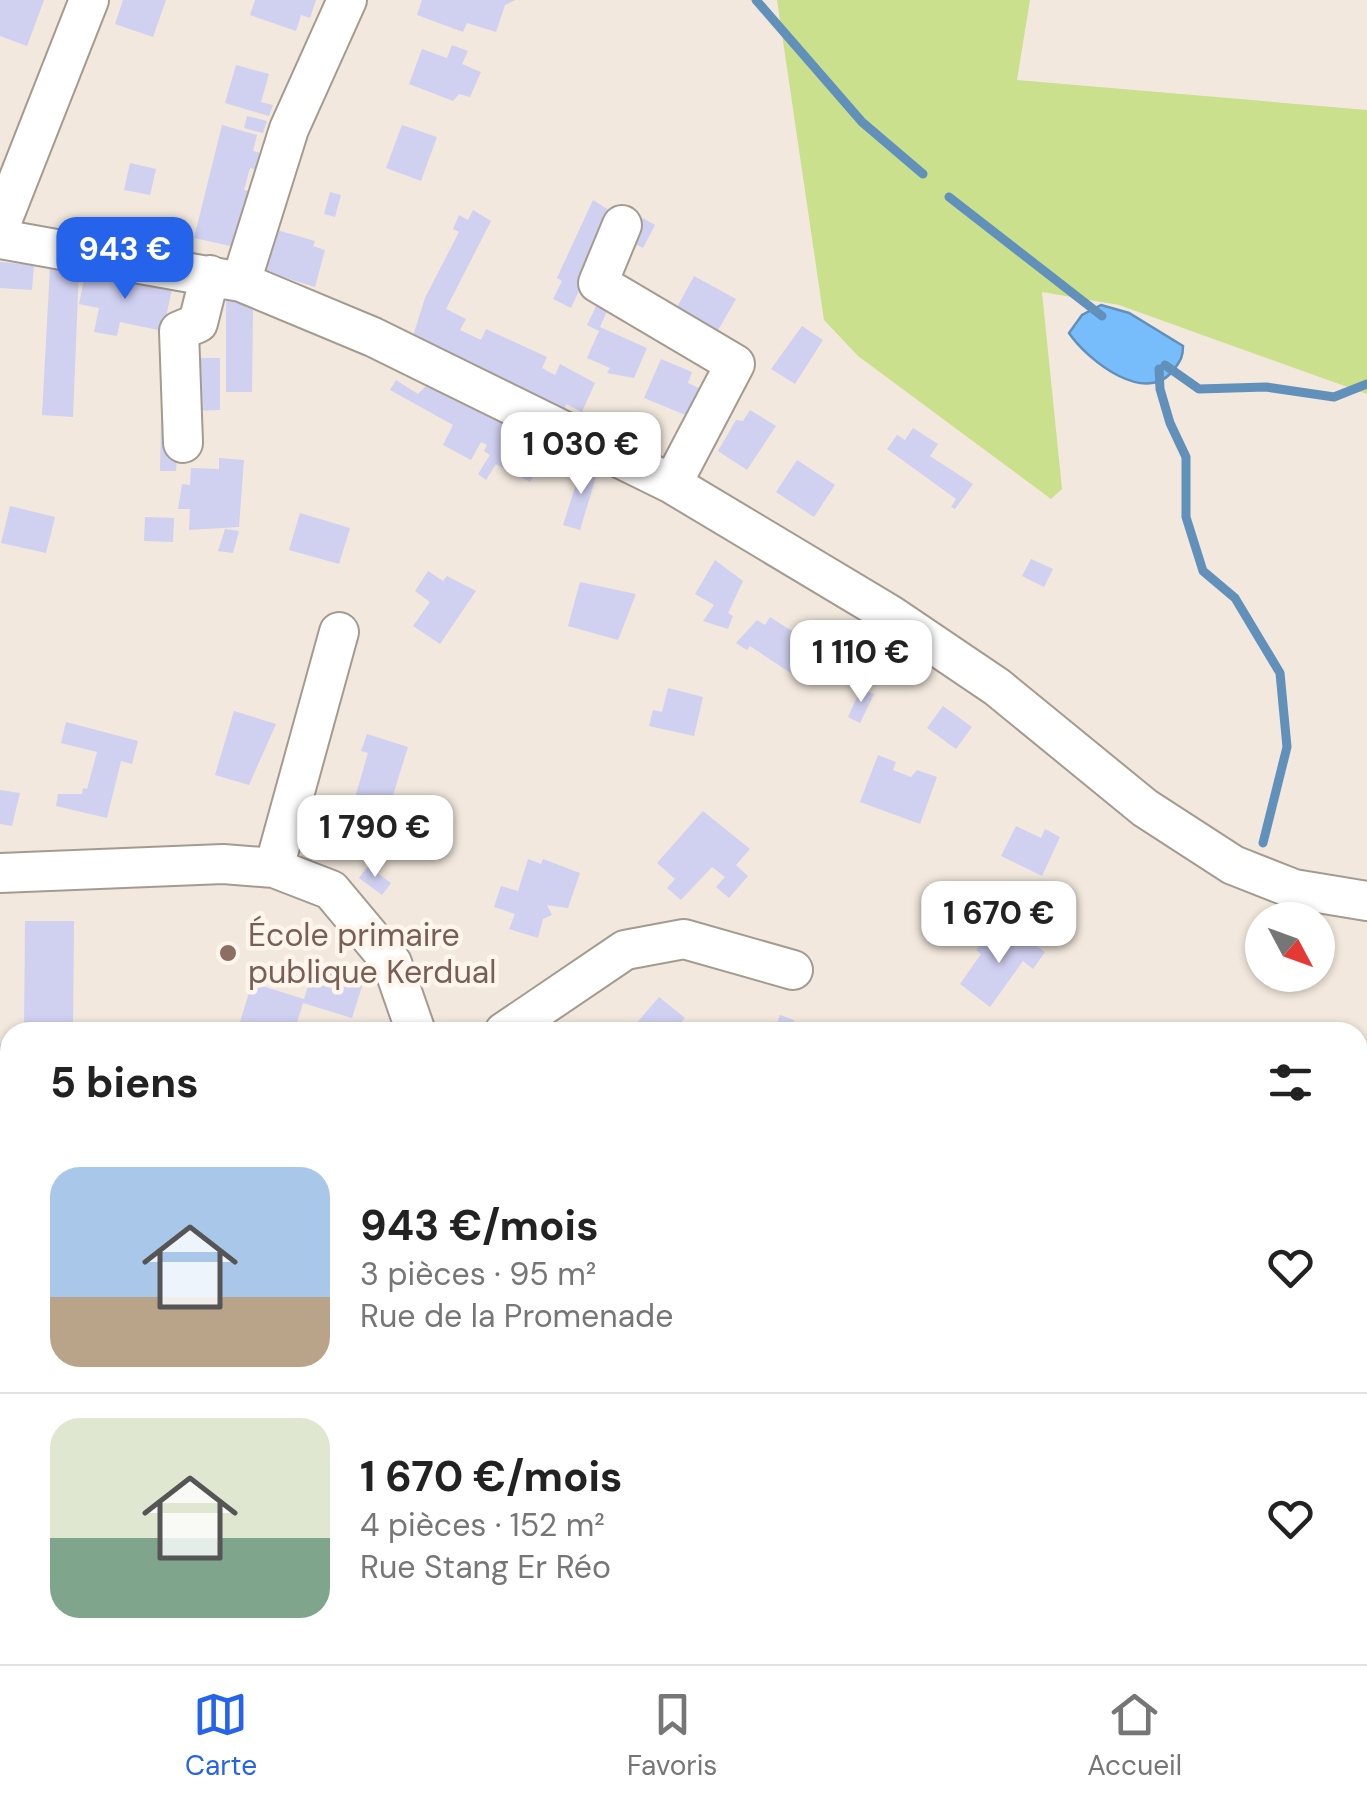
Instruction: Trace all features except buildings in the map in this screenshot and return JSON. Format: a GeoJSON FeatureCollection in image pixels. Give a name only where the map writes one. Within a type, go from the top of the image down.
{"type":"FeatureCollection","features":[{"type":"Feature","properties":{"kind":"street"},"geometry":{"type":"LineString","coordinates":[[0,226],[89,0]]}},
{"type":"Feature","properties":{"kind":"street"},"geometry":{"type":"LineString","coordinates":[[182,444],[179,331],[198,322],[225,279],[347,0]]}},
{"type":"Feature","properties":{"kind":"street"},"geometry":{"type":"LineString","coordinates":[[622,225],[598,283],[735,364],[672,484]]}},
{"type":"Feature","properties":{"kind":"street"},"geometry":{"type":"LineString","coordinates":[[0,239],[225,279],[373,337],[672,484],[889,614],[981,676],[1145,808],[1233,865],[1294,889],[1367,901]]}},
{"type":"Feature","properties":{"kind":"street"},"geometry":{"type":"LineString","coordinates":[[274,868],[339,632]]}},
{"type":"Feature","properties":{"kind":"street"},"geometry":{"type":"LineString","coordinates":[[0,873],[223,864],[274,868],[330,890],[392,963],[413,1022]]}},
{"type":"Feature","properties":{"kind":"street"},"geometry":{"type":"LineString","coordinates":[[519,1022],[625,950],[684,939],[792,970]]}},
{"type":"Feature","properties":{"kind":"green space"},"geometry":{"type":"Polygon","coordinates":[[[777,0],[1030,0],[1017,80],[1367,110],[1367,394],[1119,305],[1042,292],[1062,489],[1051,499],[858,356],[824,320],[777,0]]]}},
{"type":"Feature","properties":{"kind":"water"},"geometry":{"type":"Polygon","coordinates":[[[1101,305],[1129,313],[1183,346],[1175,368],[1163,379],[1135,382],[1090,356],[1069,333],[1082,315],[1101,305]]]}},
{"type":"Feature","properties":{"kind":"waterway"},"geometry":{"type":"LineString","coordinates":[[756,0],[862,122],[923,174]]}},
{"type":"Feature","properties":{"kind":"waterway"},"geometry":{"type":"LineString","coordinates":[[949,197],[1102,316]]}},
{"type":"Feature","properties":{"kind":"waterway"},"geometry":{"type":"LineString","coordinates":[[1165,365],[1199,389],[1266,387],[1334,397],[1367,384]]}},
{"type":"Feature","properties":{"kind":"waterway"},"geometry":{"type":"LineString","coordinates":[[1159,369],[1160,389],[1170,423],[1186,457],[1186,517],[1203,571],[1235,598],[1280,673],[1287,747],[1263,843]]}},
{"type":"Feature","properties":{"kind":"place","name":"École primaire publique Kerdual"},"geometry":{"type":"Point","coordinates":[228,953]}}]}
